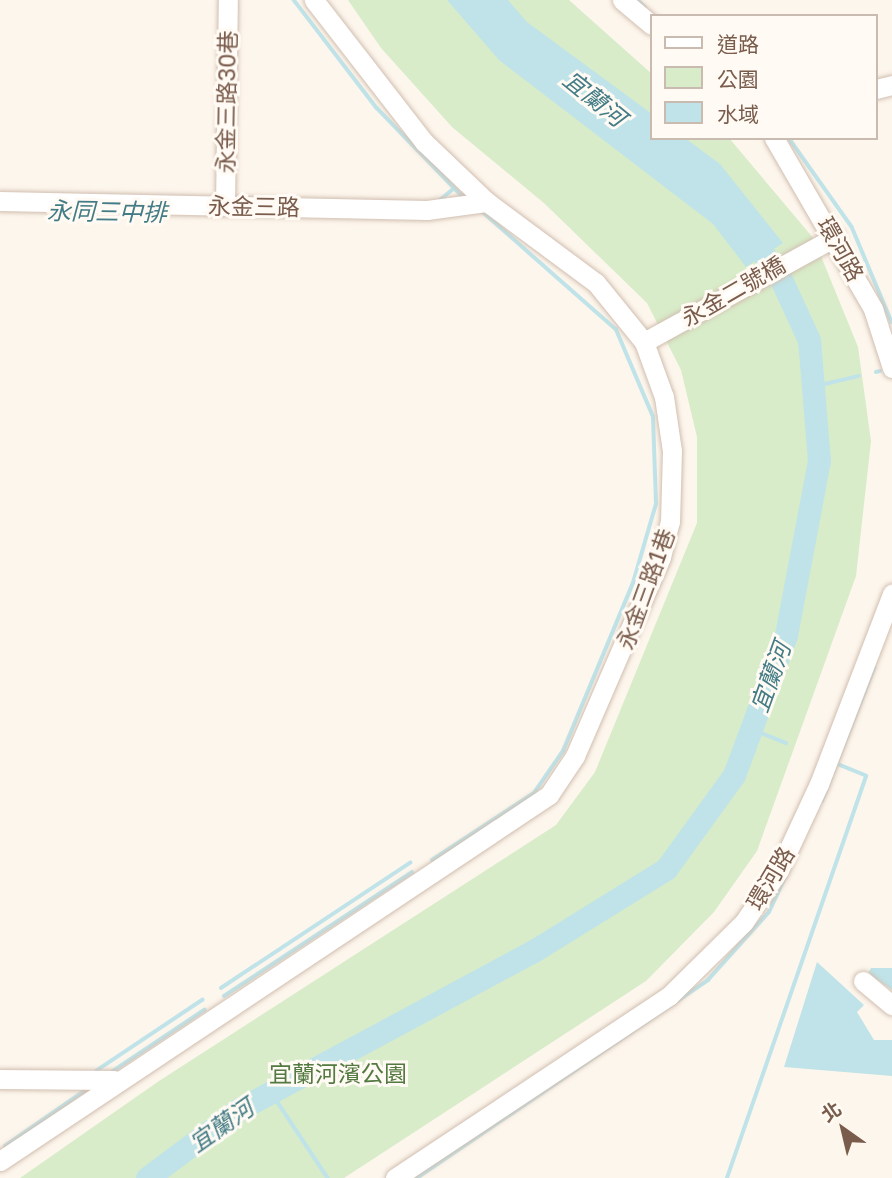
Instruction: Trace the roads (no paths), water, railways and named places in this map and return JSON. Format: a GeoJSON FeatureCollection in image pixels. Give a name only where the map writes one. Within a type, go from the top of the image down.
{"type":"FeatureCollection","features":[{"type":"Feature","properties":{"kind":"street","name":"永金三路30巷"},"geometry":{"type":"LineString","coordinates":[[225,205],[228,0]]}},
{"type":"Feature","properties":{"kind":"street","name":"永金三路1巷"},"geometry":{"type":"LineString","coordinates":[[0,1161],[115,1080],[422,883],[549,795],[575,755],[651,582],[670,522],[671,451],[664,397],[644,342],[596,283],[487,202],[375,87],[314,0]]}},
{"type":"Feature","properties":{"kind":"street"},"geometry":{"type":"LineString","coordinates":[[622,0],[650,23]]}},
{"type":"Feature","properties":{"kind":"street","name":"環河路"},"geometry":{"type":"LineString","coordinates":[[775,140],[891,356]]}},
{"type":"Feature","properties":{"kind":"street","name":"永金三路"},"geometry":{"type":"LineString","coordinates":[[0,201],[467,209],[487,202]]}},
{"type":"Feature","properties":{"kind":"street","name":"永金二號橋"},"geometry":{"type":"LineString","coordinates":[[644,342],[829,238]]}},
{"type":"Feature","properties":{"kind":"street","name":"環河路"},"geometry":{"type":"LineString","coordinates":[[396,1178],[669,996],[744,922],[779,870],[819,784],[892,594]]}},
{"type":"Feature","properties":{"kind":"street"},"geometry":{"type":"LineString","coordinates":[[863,981],[892,1005]]}},
{"type":"Feature","properties":{"kind":"street"},"geometry":{"type":"LineString","coordinates":[[0,1079],[115,1080]]}},
{"type":"Feature","properties":{"kind":"water"},"geometry":{"type":"Polygon","coordinates":[[[447,0],[508,0],[527,22],[650,113],[650,140],[688,140],[720,164],[783,243],[746,267],[713,224],[499,60],[447,0]]]}},
{"type":"Feature","properties":{"kind":"water"},"geometry":{"type":"Polygon","coordinates":[[[817,962],[864,1005],[857,1012],[874,1040],[892,1040],[892,1076],[784,1067],[817,962]]]}},
{"type":"Feature","properties":{"kind":"water"},"geometry":{"type":"Polygon","coordinates":[[[871,968],[892,968],[892,990],[868,973],[871,968]]]}},
{"type":"Feature","properties":{"kind":"waterway"},"geometry":{"type":"LineString","coordinates":[[294,0],[377,108],[464,198]]}},
{"type":"Feature","properties":{"kind":"waterway"},"geometry":{"type":"LineString","coordinates":[[638,0],[645,7]]}},
{"type":"Feature","properties":{"kind":"waterway"},"geometry":{"type":"LineString","coordinates":[[790,140],[852,227],[892,322]]}},
{"type":"Feature","properties":{"kind":"waterway","name":"永同三中排"},"geometry":{"type":"LineString","coordinates":[[440,200],[453,189]]}},
{"type":"Feature","properties":{"kind":"waterway"},"geometry":{"type":"LineString","coordinates":[[432,860],[534,793],[563,751],[633,583],[656,504],[653,417],[616,330],[481,211]]}},
{"type":"Feature","properties":{"kind":"waterway","name":"宜蘭河"},"geometry":{"type":"LineString","coordinates":[[147,1178],[238,1110],[532,952],[666,869],[734,775],[786,635],[819,461],[809,340],[781,279],[747,231]]}},
{"type":"Feature","properties":{"kind":"waterway"},"geometry":{"type":"LineString","coordinates":[[876,372],[880,371]]}},
{"type":"Feature","properties":{"kind":"waterway"},"geometry":{"type":"LineString","coordinates":[[812,387],[859,376]]}},
{"type":"Feature","properties":{"kind":"waterway"},"geometry":{"type":"LineString","coordinates":[[822,801],[874,668]]}},
{"type":"Feature","properties":{"kind":"waterway"},"geometry":{"type":"LineString","coordinates":[[749,728],[786,743]]}},
{"type":"Feature","properties":{"kind":"waterway"},"geometry":{"type":"LineString","coordinates":[[727,1178],[866,776],[839,765]]}},
{"type":"Feature","properties":{"kind":"waterway"},"geometry":{"type":"LineString","coordinates":[[221,988],[410,863]]}},
{"type":"Feature","properties":{"kind":"waterway"},"geometry":{"type":"LineString","coordinates":[[224,996],[412,872]]}},
{"type":"Feature","properties":{"kind":"waterway"},"geometry":{"type":"LineString","coordinates":[[417,1178],[708,980],[769,912],[785,878]]}},
{"type":"Feature","properties":{"kind":"waterway"},"geometry":{"type":"LineString","coordinates":[[96,1071],[202,1000]]}},
{"type":"Feature","properties":{"kind":"waterway"},"geometry":{"type":"LineString","coordinates":[[113,1071],[204,1010]]}},
{"type":"Feature","properties":{"kind":"waterway"},"geometry":{"type":"LineString","coordinates":[[5,1146],[87,1089]]}},
{"type":"Feature","properties":{"kind":"waterway"},"geometry":{"type":"LineString","coordinates":[[271,1092],[328,1178]]}},
{"type":"Feature","properties":{"kind":"park label","name":"宜蘭河濱公園"},"geometry":{"type":"Point","coordinates":[338,1073]}}]}
